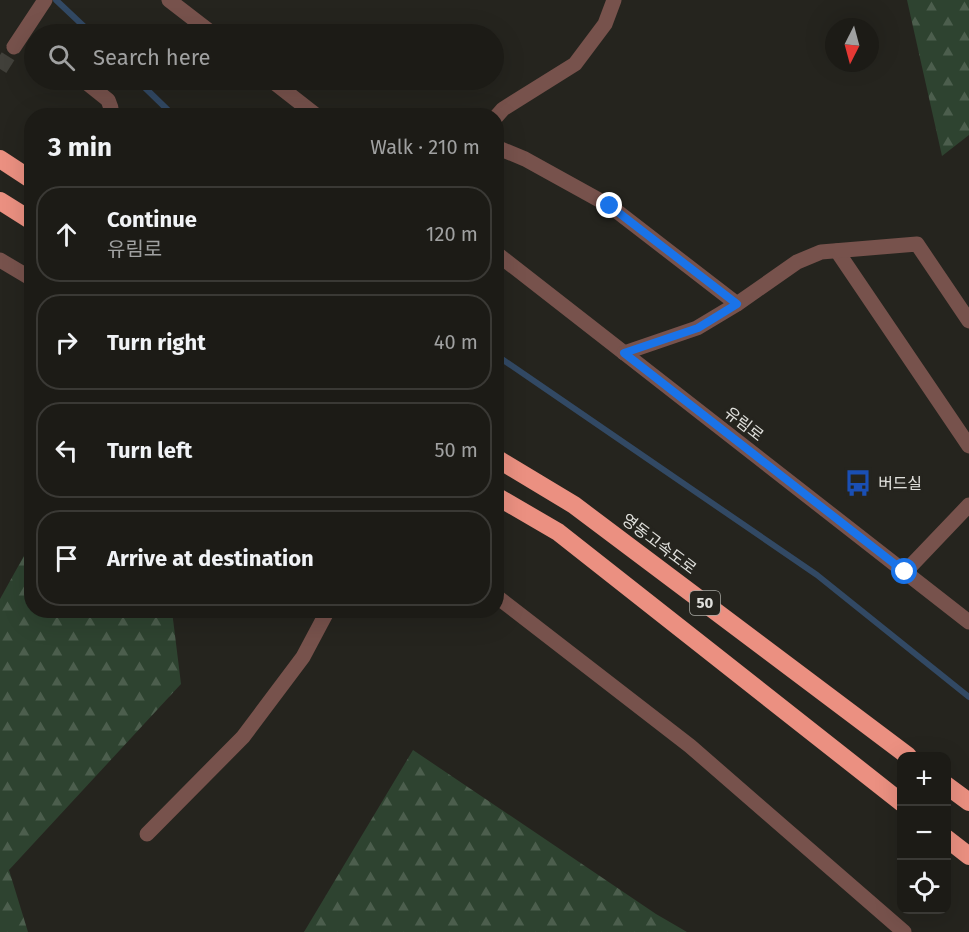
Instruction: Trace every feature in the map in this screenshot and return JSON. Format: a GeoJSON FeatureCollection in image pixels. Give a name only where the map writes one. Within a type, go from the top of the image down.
{"type":"FeatureCollection","features":[{"type":"Feature","properties":{"kind":"highway"},"geometry":{"type":"LineString","coordinates":[[0,159],[24,175]]}},
{"type":"Feature","properties":{"kind":"highway"},"geometry":{"type":"LineString","coordinates":[[0,201],[24,215]]}},
{"type":"Feature","properties":{"kind":"highway","name":"영동고속도로"},"geometry":{"type":"LineString","coordinates":[[504,463],[574,505],[903,752]]}},
{"type":"Feature","properties":{"kind":"highway","name":"50"},"geometry":{"type":"LineString","coordinates":[[504,501],[558,532],[897,799]]}},
{"type":"Feature","properties":{"kind":"highway"},"geometry":{"type":"LineString","coordinates":[[951,789],[969,802]]}},
{"type":"Feature","properties":{"kind":"highway"},"geometry":{"type":"LineString","coordinates":[[951,842],[969,856]]}},
{"type":"Feature","properties":{"kind":"street"},"geometry":{"type":"LineString","coordinates":[[33,24],[45,0]]}},
{"type":"Feature","properties":{"kind":"street"},"geometry":{"type":"LineString","coordinates":[[169,0],[200,24]]}},
{"type":"Feature","properties":{"kind":"street"},"geometry":{"type":"LineString","coordinates":[[504,108],[575,64],[604,24],[614,0]]}},
{"type":"Feature","properties":{"kind":"street"},"geometry":{"type":"LineString","coordinates":[[14,47],[24,38]]}},
{"type":"Feature","properties":{"kind":"street"},"geometry":{"type":"LineString","coordinates":[[95,90],[108,100],[111,108]]}},
{"type":"Feature","properties":{"kind":"street"},"geometry":{"type":"LineString","coordinates":[[284,90],[307,108]]}},
{"type":"Feature","properties":{"kind":"street"},"geometry":{"type":"LineString","coordinates":[[504,150],[525,159],[610,206],[737,304]]}},
{"type":"Feature","properties":{"kind":"street"},"geometry":{"type":"LineString","coordinates":[[624,353],[698,328],[737,304],[796,262],[820,252],[917,244],[969,321]]}},
{"type":"Feature","properties":{"kind":"street"},"geometry":{"type":"LineString","coordinates":[[837,251],[969,446]]}},
{"type":"Feature","properties":{"kind":"street","name":"유림로"},"geometry":{"type":"LineString","coordinates":[[504,259],[969,622]]}},
{"type":"Feature","properties":{"kind":"street"},"geometry":{"type":"LineString","coordinates":[[0,260],[24,274]]}},
{"type":"Feature","properties":{"kind":"street"},"geometry":{"type":"LineString","coordinates":[[905,572],[969,506]]}},
{"type":"Feature","properties":{"kind":"street"},"geometry":{"type":"LineString","coordinates":[[504,602],[690,746],[904,932]]}},
{"type":"Feature","properties":{"kind":"street"},"geometry":{"type":"LineString","coordinates":[[147,834],[243,736],[303,657],[324,618]]}},
{"type":"Feature","properties":{"kind":"green space"},"geometry":{"type":"Polygon","coordinates":[[[907,0],[969,0],[969,135],[942,156],[907,0]]]}},
{"type":"Feature","properties":{"kind":"green space"},"geometry":{"type":"Polygon","coordinates":[[[24,556],[24,618],[173,618],[181,684],[9,870],[28,932],[0,932],[0,599],[24,556]]]}},
{"type":"Feature","properties":{"kind":"green space"},"geometry":{"type":"Polygon","coordinates":[[[413,750],[656,914],[687,932],[304,932],[413,750]]]}},
{"type":"Feature","properties":{"kind":"waterway"},"geometry":{"type":"LineString","coordinates":[[56,0],[81,24]]}},
{"type":"Feature","properties":{"kind":"waterway"},"geometry":{"type":"LineString","coordinates":[[147,90],[166,108]]}},
{"type":"Feature","properties":{"kind":"waterway"},"geometry":{"type":"LineString","coordinates":[[504,360],[817,575],[969,697]]}},
{"type":"Feature","properties":{"kind":"tunnel"},"geometry":{"type":"LineString","coordinates":[[0,69],[14,47]]}},
{"type":"Feature","properties":{"kind":"place","name":"버드실"},"geometry":{"type":"Point","coordinates":[858,483]}},
{"type":"Feature","properties":{"kind":"route"},"geometry":{"type":"LineString","coordinates":[[610,206],[737,304],[698,328],[624,353],[905,572]]}}]}
